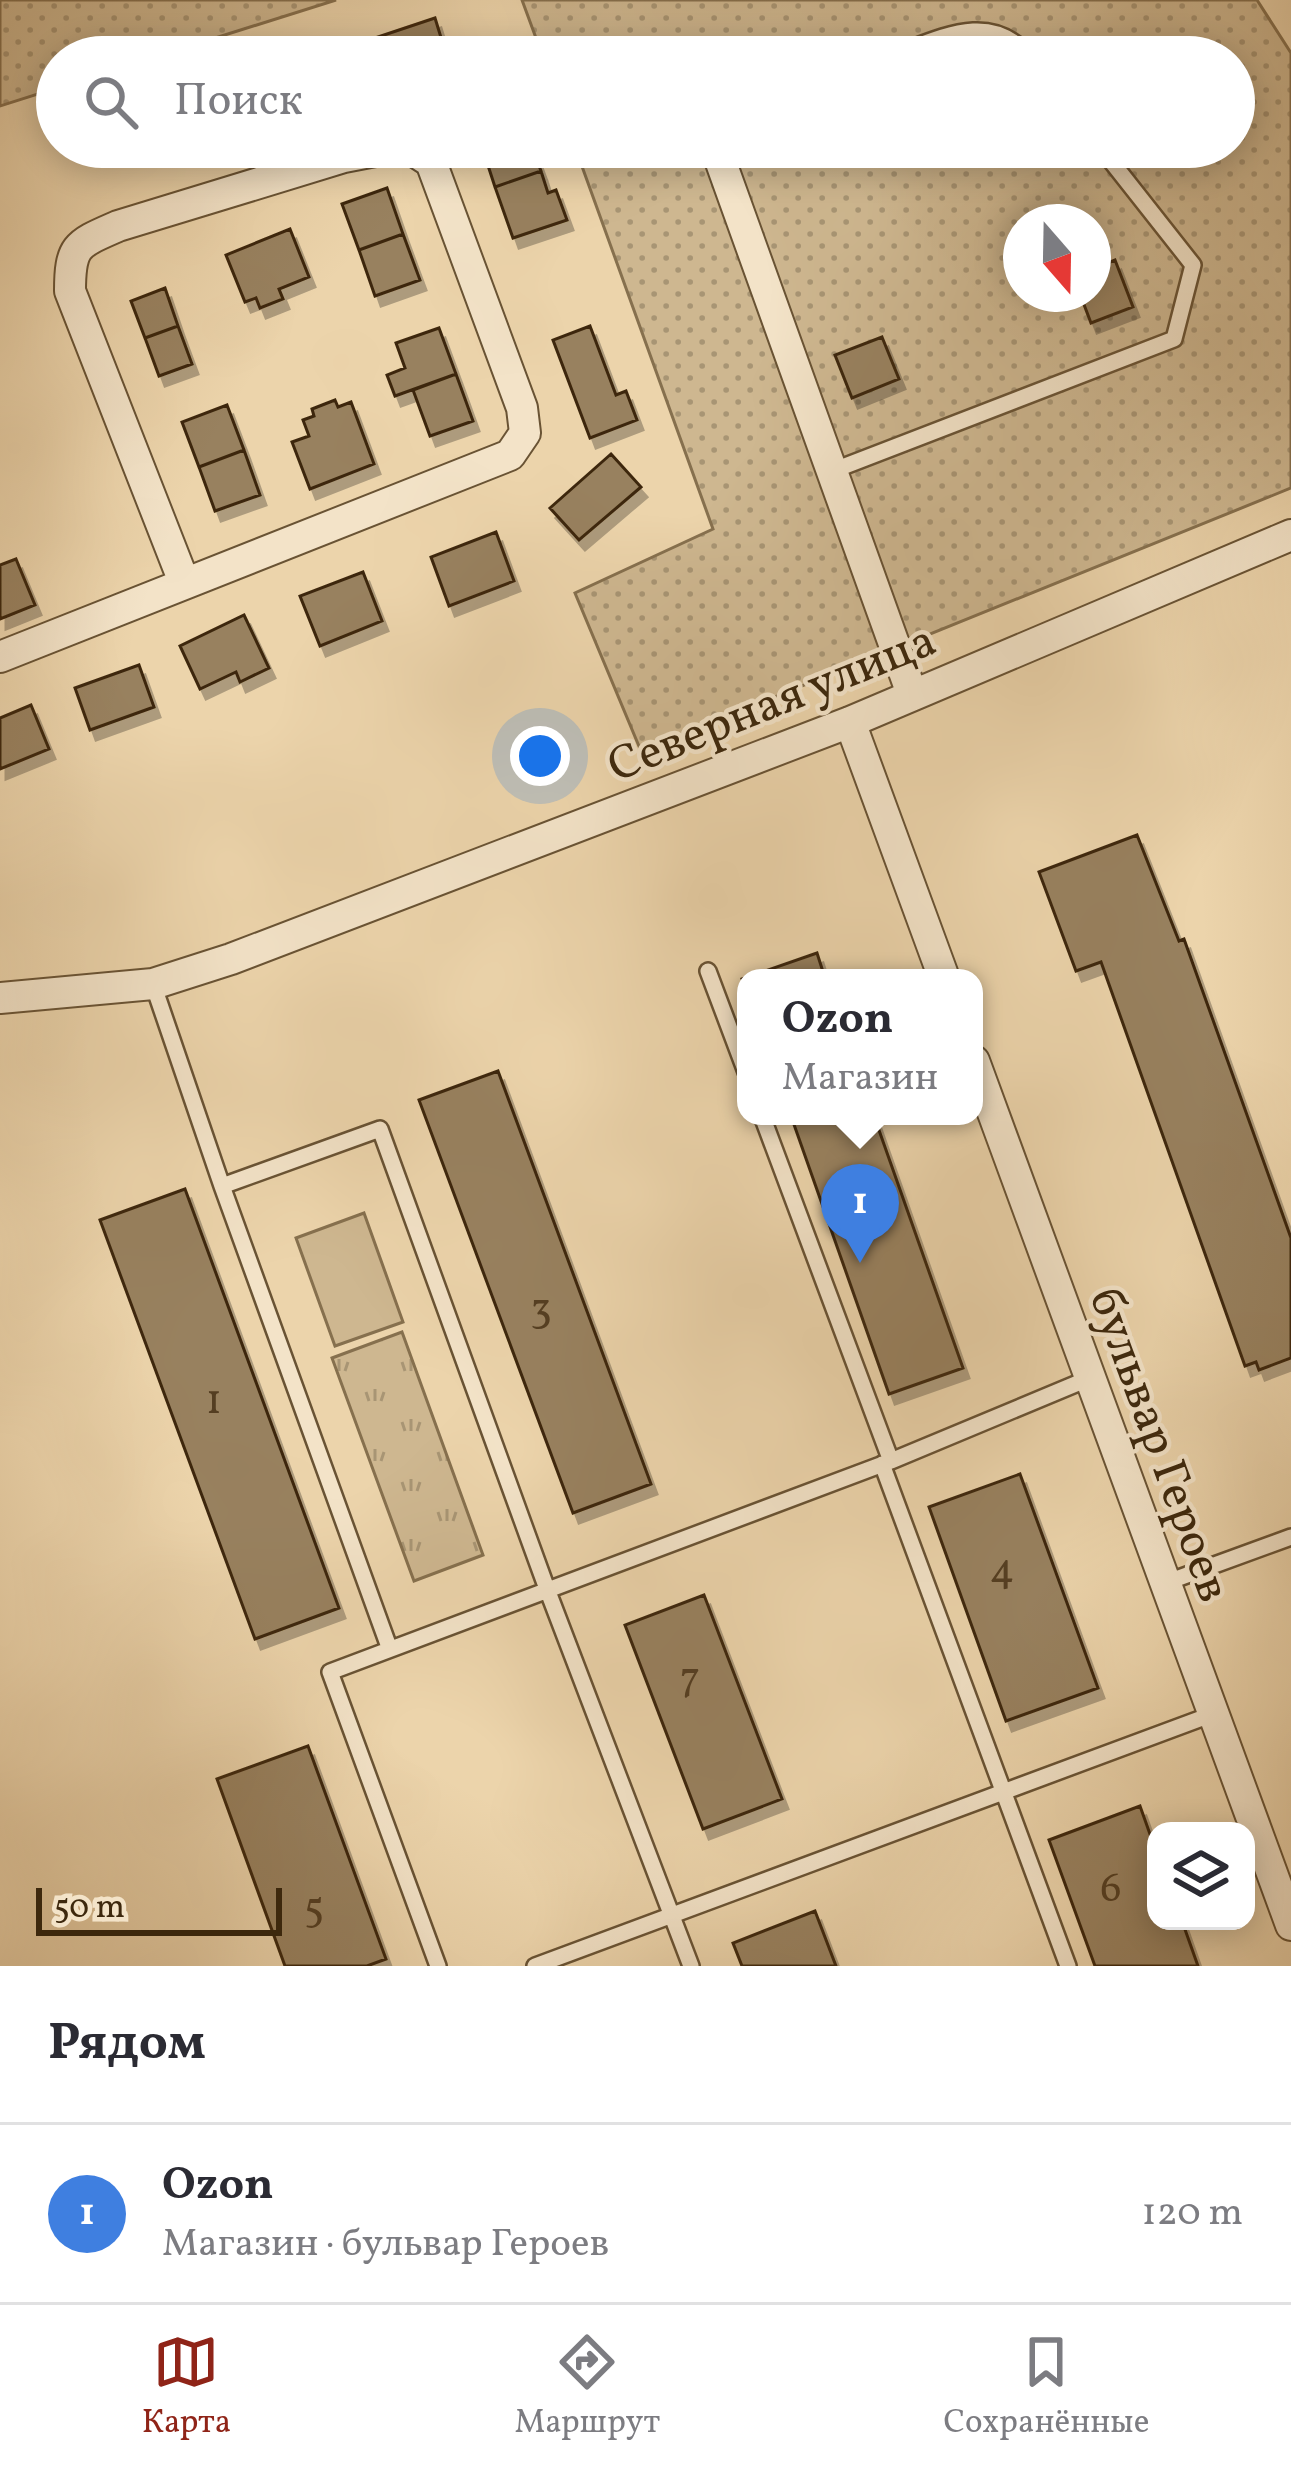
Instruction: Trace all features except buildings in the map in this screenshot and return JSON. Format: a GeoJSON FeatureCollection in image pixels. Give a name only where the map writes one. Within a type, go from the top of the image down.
{"type":"FeatureCollection","features":[{"type":"Feature","properties":{"kind":"street"},"geometry":{"type":"LineString","coordinates":[[184,582],[70,291],[70,258],[82,242],[118,226],[308,168]]}},
{"type":"Feature","properties":{"kind":"street"},"geometry":{"type":"LineString","coordinates":[[0,657],[510,455],[525,433],[522,409],[433,168]]}},
{"type":"Feature","properties":{"kind":"street"},"geometry":{"type":"LineString","coordinates":[[728,168],[913,694]]}},
{"type":"Feature","properties":{"kind":"street","name":"Северная улица"},"geometry":{"type":"LineString","coordinates":[[0,998],[153,984],[231,958],[850,722],[1291,535]]}},
{"type":"Feature","properties":{"kind":"street"},"geometry":{"type":"LineString","coordinates":[[850,722],[941,969]]}},
{"type":"Feature","properties":{"kind":"street","name":"бульвар Героев"},"geometry":{"type":"LineString","coordinates":[[983,1086],[1291,1925]]}},
{"type":"Feature","properties":{"kind":"lane"},"geometry":{"type":"LineString","coordinates":[[950,36],[970,29],[1004,36]]}},
{"type":"Feature","properties":{"kind":"lane"},"geometry":{"type":"LineString","coordinates":[[832,471],[1174,338],[1192,265],[1116,168]]}},
{"type":"Feature","properties":{"kind":"lane"},"geometry":{"type":"LineString","coordinates":[[708,971],[737,1048]]}},
{"type":"Feature","properties":{"kind":"lane"},"geometry":{"type":"LineString","coordinates":[[153,984],[389,1647]]}},
{"type":"Feature","properties":{"kind":"lane"},"geometry":{"type":"LineString","coordinates":[[765,1125],[1068,1966]]}},
{"type":"Feature","properties":{"kind":"lane"},"geometry":{"type":"LineString","coordinates":[[222,1186],[380,1129],[691,1966]]}},
{"type":"Feature","properties":{"kind":"lane"},"geometry":{"type":"LineString","coordinates":[[438,1966],[330,1672],[886,1462],[1090,1378]]}},
{"type":"Feature","properties":{"kind":"lane"},"geometry":{"type":"LineString","coordinates":[[1165,1582],[1291,1538]]}},
{"type":"Feature","properties":{"kind":"lane"},"geometry":{"type":"LineString","coordinates":[[536,1966],[1213,1714]]}},
{"type":"Feature","properties":{"kind":"green space"},"geometry":{"type":"Polygon","coordinates":[[[0,0],[336,0],[222,36],[36,36],[36,95],[0,106],[0,0]]]}},
{"type":"Feature","properties":{"kind":"green space"},"geometry":{"type":"Polygon","coordinates":[[[522,0],[1257,0],[1291,53],[1291,488],[641,751],[575,593],[713,529],[583,168],[1255,168],[1255,36],[535,36],[522,0]]]}},
{"type":"Feature","properties":{"kind":"green space"},"geometry":{"type":"Polygon","coordinates":[[[364,1213],[403,1322],[335,1346],[296,1238],[364,1213]]]}},
{"type":"Feature","properties":{"kind":"green space"},"geometry":{"type":"Polygon","coordinates":[[[402,1332],[483,1555],[414,1581],[332,1358],[402,1332]]]}},
{"type":"Feature","properties":{"kind":"place","name":"Ozon"},"geometry":{"type":"Point","coordinates":[860,1263]}}]}
